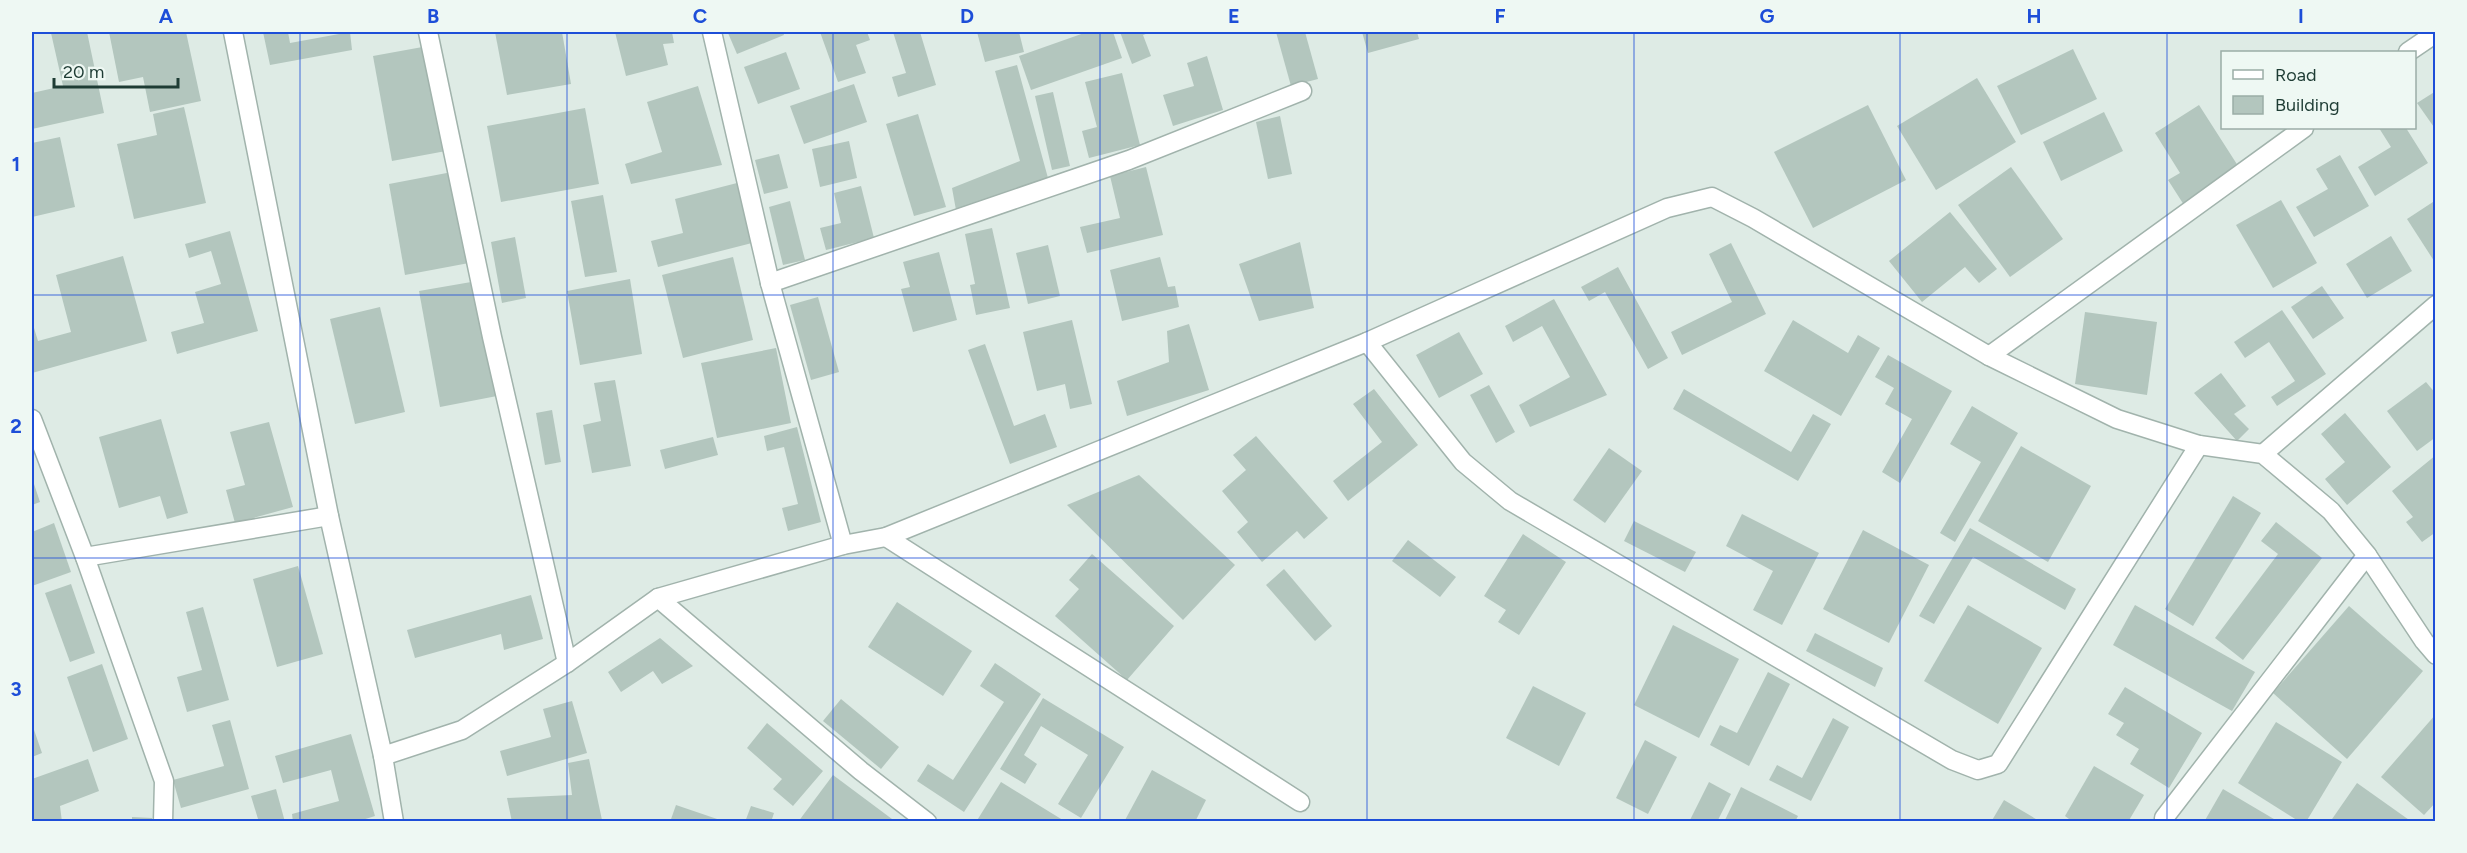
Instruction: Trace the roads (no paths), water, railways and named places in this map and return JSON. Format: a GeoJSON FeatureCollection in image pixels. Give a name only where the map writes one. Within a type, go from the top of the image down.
{"type":"FeatureCollection","features":[{"type":"Feature","properties":{"kind":"street"},"geometry":{"type":"LineString","coordinates":[[233,32],[329,516],[383,756],[394,822]]}},
{"type":"Feature","properties":{"kind":"street"},"geometry":{"type":"LineString","coordinates":[[428,32],[492,337],[567,663]]}},
{"type":"Feature","properties":{"kind":"street"},"geometry":{"type":"LineString","coordinates":[[712,32],[770,283],[843,545]]}},
{"type":"Feature","properties":{"kind":"street"},"geometry":{"type":"LineString","coordinates":[[2409,51],[2436,33]]}},
{"type":"Feature","properties":{"kind":"street"},"geometry":{"type":"LineString","coordinates":[[770,283],[1129,160],[1302,91]]}},
{"type":"Feature","properties":{"kind":"street"},"geometry":{"type":"LineString","coordinates":[[1989,356],[2303,129]]}},
{"type":"Feature","properties":{"kind":"street"},"geometry":{"type":"LineString","coordinates":[[383,756],[462,730],[567,663],[658,598],[843,545],[886,537],[1367,342],[1667,208],[1712,197],[1753,218],[1989,356],[2117,419],[2199,445],[2264,454],[2331,511],[2430,636],[2436,655]]}},
{"type":"Feature","properties":{"kind":"street"},"geometry":{"type":"LineString","coordinates":[[2264,454],[2436,305]]}},
{"type":"Feature","properties":{"kind":"street"},"geometry":{"type":"LineString","coordinates":[[1367,342],[1463,462],[1510,501],[1952,760],[1978,770],[1998,764],[2199,445]]}},
{"type":"Feature","properties":{"kind":"street"},"geometry":{"type":"LineString","coordinates":[[32,419],[85,557],[164,781],[163,822]]}},
{"type":"Feature","properties":{"kind":"street"},"geometry":{"type":"LineString","coordinates":[[85,557],[329,516]]}},
{"type":"Feature","properties":{"kind":"street"},"geometry":{"type":"LineString","coordinates":[[886,537],[1300,802]]}},
{"type":"Feature","properties":{"kind":"street"},"geometry":{"type":"LineString","coordinates":[[2164,819],[2367,555]]}},
{"type":"Feature","properties":{"kind":"street"},"geometry":{"type":"LineString","coordinates":[[658,598],[861,771],[927,822]]}}]}
